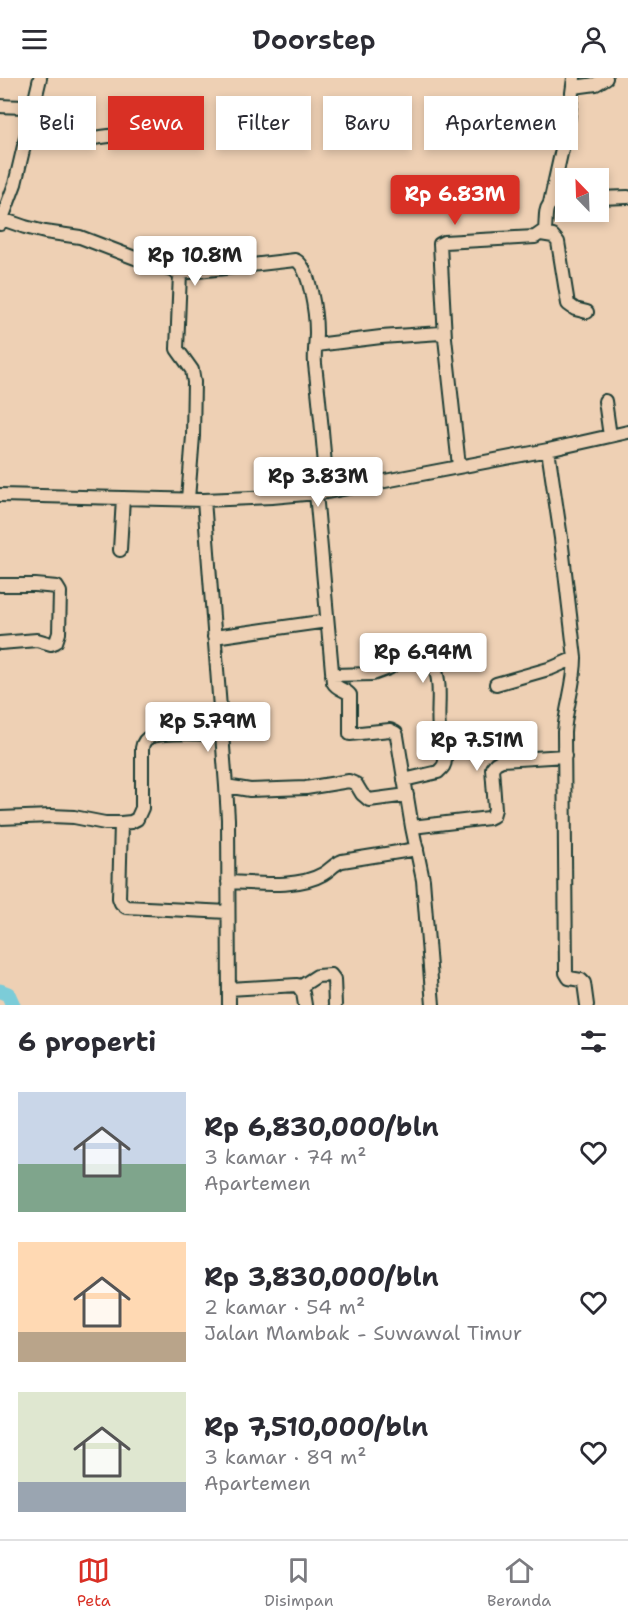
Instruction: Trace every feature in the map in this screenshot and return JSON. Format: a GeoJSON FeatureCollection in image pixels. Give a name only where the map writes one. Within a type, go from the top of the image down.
{"type":"FeatureCollection","features":[{"type":"Feature","properties":{"kind":"street"},"geometry":{"type":"LineString","coordinates":[[35,96],[40,78]]}},
{"type":"Feature","properties":{"kind":"street"},"geometry":{"type":"LineString","coordinates":[[459,466],[445,338],[440,244],[535,237],[545,230],[547,207],[550,203],[568,122],[574,83],[593,85],[606,78]]}},
{"type":"Feature","properties":{"kind":"street"},"geometry":{"type":"LineString","coordinates":[[0,106],[18,107]]}},
{"type":"Feature","properties":{"kind":"street"},"geometry":{"type":"LineString","coordinates":[[23,150],[15,184],[1,222],[80,237],[180,273],[297,260],[305,271],[315,316],[315,358],[321,409],[327,621],[333,682],[350,695],[350,734],[390,730],[396,733],[423,880],[433,1005]]}},
{"type":"Feature","properties":{"kind":"street"},"geometry":{"type":"LineString","coordinates":[[609,198],[628,197]]}},
{"type":"Feature","properties":{"kind":"street"},"geometry":{"type":"LineString","coordinates":[[550,203],[555,201]]}},
{"type":"Feature","properties":{"kind":"street"},"geometry":{"type":"LineString","coordinates":[[541,234],[553,236],[558,242],[568,304],[575,309],[587,312]]}},
{"type":"Feature","properties":{"kind":"street"},"geometry":{"type":"LineString","coordinates":[[180,273],[177,349],[192,370],[194,382],[188,499]]}},
{"type":"Feature","properties":{"kind":"street"},"geometry":{"type":"LineString","coordinates":[[316,345],[439,332],[445,338]]}},
{"type":"Feature","properties":{"kind":"street"},"geometry":{"type":"LineString","coordinates":[[605,401],[610,436]]}},
{"type":"Feature","properties":{"kind":"street"},"geometry":{"type":"LineString","coordinates":[[0,495],[204,500],[322,492],[548,450],[628,432]]}},
{"type":"Feature","properties":{"kind":"street"},"geometry":{"type":"LineString","coordinates":[[548,450],[575,658],[566,714],[566,973],[570,978],[583,981],[587,1005]]}},
{"type":"Feature","properties":{"kind":"street"},"geometry":{"type":"LineString","coordinates":[[120,550],[123,498]]}},
{"type":"Feature","properties":{"kind":"street"},"geometry":{"type":"LineString","coordinates":[[204,500],[226,786],[229,1005]]}},
{"type":"Feature","properties":{"kind":"street"},"geometry":{"type":"LineString","coordinates":[[0,585],[57,587],[60,592],[60,633],[56,642],[51,644],[37,640],[0,643]]}},
{"type":"Feature","properties":{"kind":"street"},"geometry":{"type":"LineString","coordinates":[[214,637],[327,621]]}},
{"type":"Feature","properties":{"kind":"street"},"geometry":{"type":"LineString","coordinates":[[332,675],[373,674],[400,660],[410,658],[425,658],[433,663],[438,680],[438,723],[445,759],[441,770],[404,780]]}},
{"type":"Feature","properties":{"kind":"street"},"geometry":{"type":"LineString","coordinates":[[496,684],[552,668],[575,658]]}},
{"type":"Feature","properties":{"kind":"street"},"geometry":{"type":"LineString","coordinates":[[0,818],[62,817],[105,823],[131,822],[137,819],[142,808],[142,748],[146,739],[161,734],[222,734]]}},
{"type":"Feature","properties":{"kind":"street"},"geometry":{"type":"LineString","coordinates":[[412,827],[489,818],[493,816],[495,809],[492,768],[496,763],[502,760],[565,756]]}},
{"type":"Feature","properties":{"kind":"street"},"geometry":{"type":"LineString","coordinates":[[226,786],[267,790],[306,788],[349,781],[356,784],[369,800],[407,795]]}},
{"type":"Feature","properties":{"kind":"street"},"geometry":{"type":"LineString","coordinates":[[121,823],[119,898],[121,903],[126,907],[228,912]]}},
{"type":"Feature","properties":{"kind":"street"},"geometry":{"type":"LineString","coordinates":[[228,882],[289,883],[323,874],[342,861],[417,849]]}},
{"type":"Feature","properties":{"kind":"street"},"geometry":{"type":"LineString","coordinates":[[300,987],[317,976],[331,975],[334,979],[335,1005]]}},
{"type":"Feature","properties":{"kind":"street"},"geometry":{"type":"LineString","coordinates":[[229,989],[295,984],[300,987],[305,998],[305,1005]]}},
{"type":"Feature","properties":{"kind":"waterway"},"geometry":{"type":"LineString","coordinates":[[0,991],[8,994],[13,1005]]}}]}
